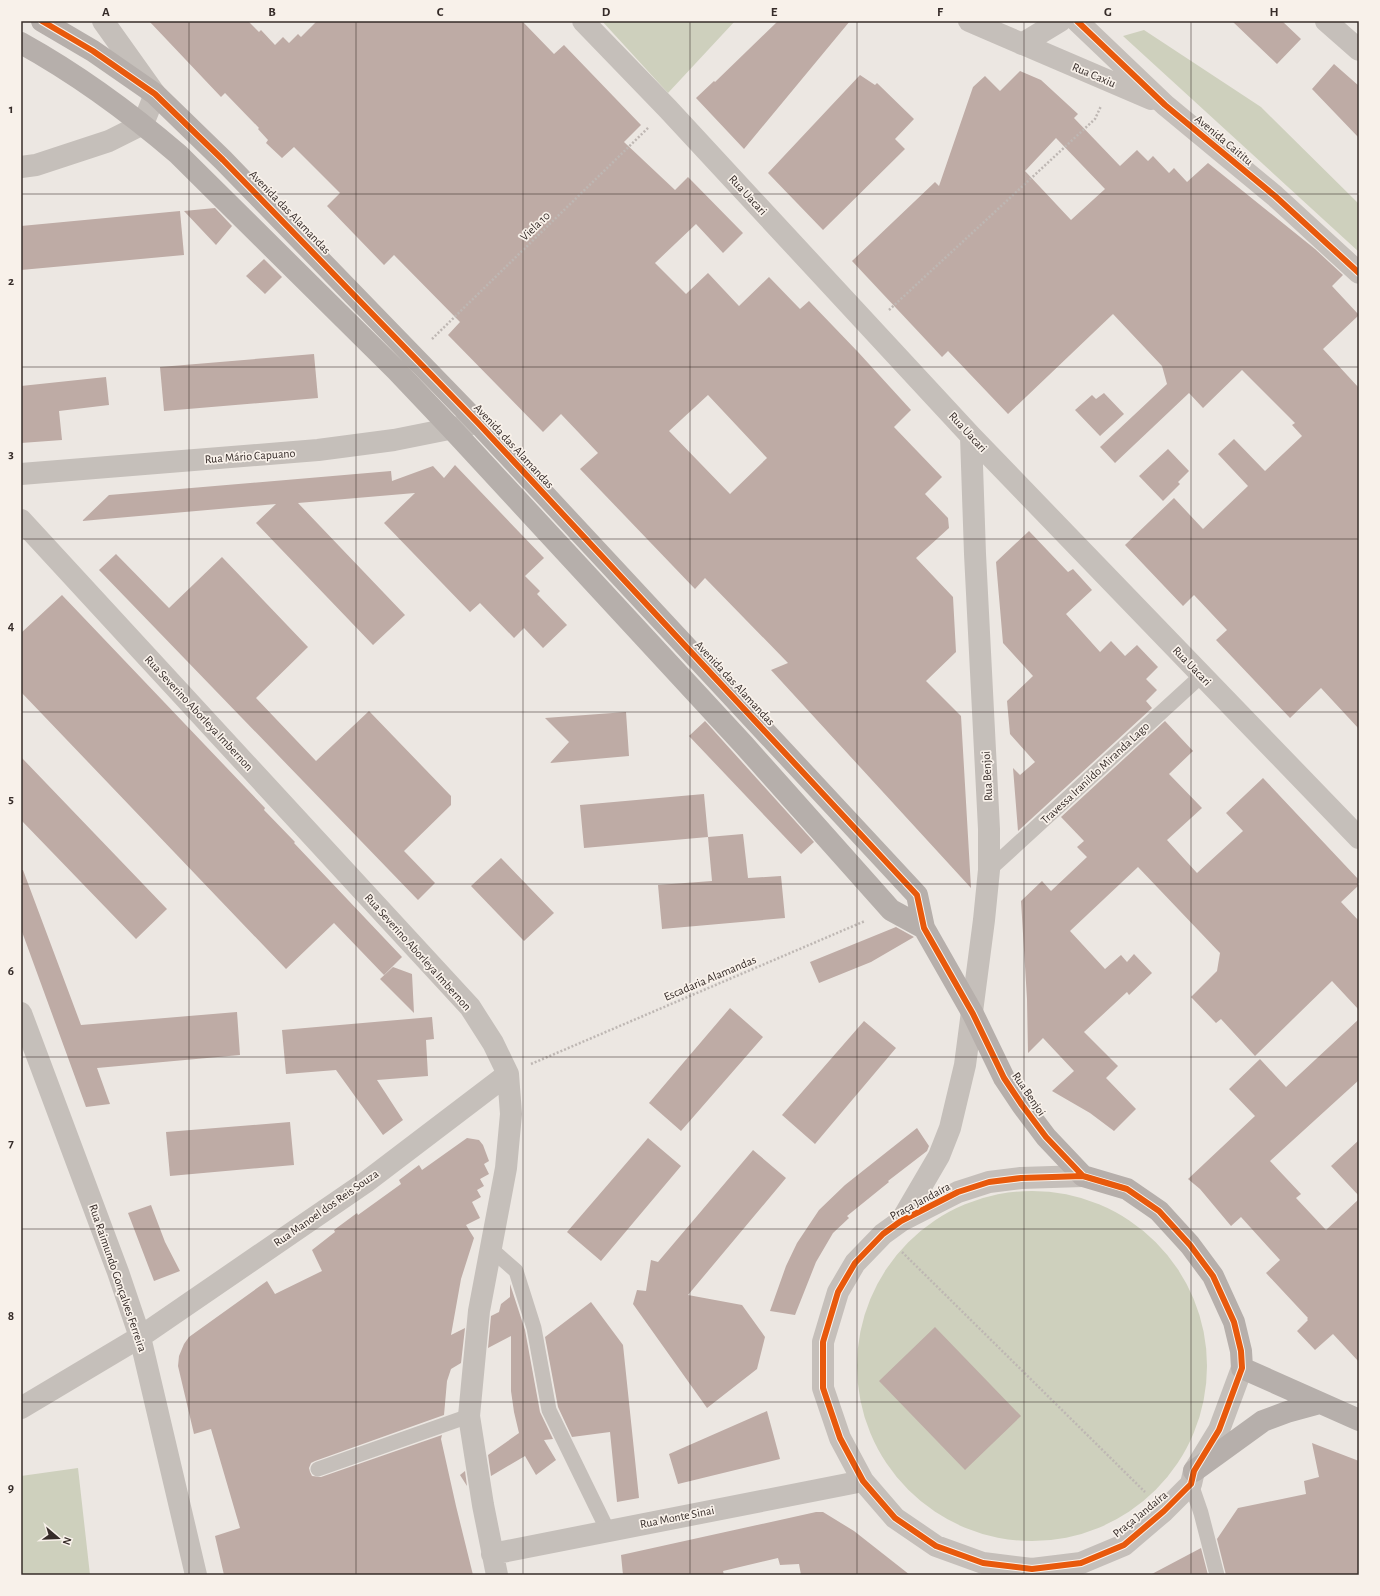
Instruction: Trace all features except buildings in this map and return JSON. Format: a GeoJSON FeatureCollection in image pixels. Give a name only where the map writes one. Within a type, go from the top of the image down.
{"type":"FeatureCollection","features":[{"type":"Feature","properties":{"kind":"street","name":"Avenida das Alamandas"},"geometry":{"type":"LineString","coordinates":[[42,21],[93,51],[155,94],[223,160],[414,356],[917,895],[924,928]]}},
{"type":"Feature","properties":{"kind":"street"},"geometry":{"type":"LineString","coordinates":[[21,167],[36,165],[110,141],[143,124],[155,94],[103,21]]}},
{"type":"Feature","properties":{"kind":"street","name":"Rua Uacari"},"geometry":{"type":"LineString","coordinates":[[583,21],[668,108],[971,436],[1359,838]]}},
{"type":"Feature","properties":{"kind":"street","name":"Rua Caxiu"},"geometry":{"type":"LineString","coordinates":[[969,21],[1165,106]]}},
{"type":"Feature","properties":{"kind":"street"},"geometry":{"type":"LineString","coordinates":[[1022,44],[1060,21]]}},
{"type":"Feature","properties":{"kind":"street","name":"Avenida Caititu"},"geometry":{"type":"LineString","coordinates":[[1077,21],[1165,106],[1275,196],[1359,273]]}},
{"type":"Feature","properties":{"kind":"street"},"geometry":{"type":"LineString","coordinates":[[1326,21],[1359,50]]}},
{"type":"Feature","properties":{"kind":"street"},"geometry":{"type":"LineString","coordinates":[[21,43],[56,63],[143,124],[189,165],[396,370],[451,428],[744,745],[891,910],[924,928],[973,1014],[965,1065],[950,1128],[939,1156],[901,1221]]}},
{"type":"Feature","properties":{"kind":"street","name":"Rua Mário Capuano"},"geometry":{"type":"LineString","coordinates":[[21,474],[318,450],[394,440],[478,423]]}},
{"type":"Feature","properties":{"kind":"street","name":"Rua Benjoi"},"geometry":{"type":"LineString","coordinates":[[971,436],[975,554],[989,829],[989,870],[973,1014],[1004,1078],[1022,1105],[1046,1136],[1083,1176]]}},
{"type":"Feature","properties":{"kind":"street","name":"Rua Severino Aborleya Imbernon"},"geometry":{"type":"LineString","coordinates":[[21,520],[470,1007],[493,1043],[508,1074],[511,1114],[506,1168],[478,1311],[469,1416],[483,1505],[497,1575]]}},
{"type":"Feature","properties":{"kind":"street","name":"Rua Raimundo Gonçalves Ferreira"},"geometry":{"type":"LineString","coordinates":[[21,1013],[118,1272],[140,1337],[196,1575]]}},
{"type":"Feature","properties":{"kind":"street","name":"Rua Manoel dos Reis Souza"},"geometry":{"type":"LineString","coordinates":[[21,1408],[140,1337],[366,1182],[508,1074]]}},
{"type":"Feature","properties":{"kind":"street","name":"Praça Jandaíra"},"geometry":{"type":"LineString","coordinates":[[1083,1176],[1127,1189],[1159,1211],[1190,1245],[1213,1276],[1234,1322],[1241,1351],[1242,1368],[1219,1430],[1192,1478],[1164,1512],[1124,1544],[1080,1563],[1032,1569],[983,1563],[936,1546],[895,1518],[863,1481],[840,1438],[823,1388],[823,1342],[838,1292],[855,1263],[883,1234],[901,1221],[958,1192],[989,1182],[1022,1178],[1083,1176]]}},
{"type":"Feature","properties":{"kind":"street"},"geometry":{"type":"LineString","coordinates":[[1242,1368],[1359,1420]]}},
{"type":"Feature","properties":{"kind":"street"},"geometry":{"type":"LineString","coordinates":[[1192,1478],[1263,1421],[1287,1412],[1320,1403]]}},
{"type":"Feature","properties":{"kind":"street","name":"Rua Monte Sinai"},"geometry":{"type":"LineString","coordinates":[[492,1554],[863,1481]]}},
{"type":"Feature","properties":{"kind":"lane","name":"Travessa Iranildo Miranda Lago"},"geometry":{"type":"LineString","coordinates":[[989,870],[1201,676]]}},
{"type":"Feature","properties":{"kind":"lane"},"geometry":{"type":"LineString","coordinates":[[491,1250],[516,1271],[534,1328],[549,1410],[608,1531]]}},
{"type":"Feature","properties":{"kind":"lane"},"geometry":{"type":"LineString","coordinates":[[318,1469],[469,1416]]}},
{"type":"Feature","properties":{"kind":"lane"},"geometry":{"type":"LineString","coordinates":[[1192,1478],[1217,1575]]}},
{"type":"Feature","properties":{"kind":"path"},"geometry":{"type":"LineString","coordinates":[[871,327],[1095,119],[1102,103],[1092,74]]}},
{"type":"Feature","properties":{"kind":"path"},"geometry":{"type":"LineString","coordinates":[[883,1234],[1164,1512]]}},
{"type":"Feature","properties":{"kind":"green space"},"geometry":{"type":"Polygon","coordinates":[[[602,21],[735,21],[668,93],[602,21]]]}},
{"type":"Feature","properties":{"kind":"green space"},"geometry":{"type":"Polygon","coordinates":[[[1144,30],[1261,107],[1359,204],[1359,252],[1123,36],[1144,30]]]}},
{"type":"Feature","properties":{"kind":"green space"},"geometry":{"type":"Polygon","coordinates":[[[1032,1191],[1066,1195],[1099,1205],[1129,1221],[1156,1242],[1177,1269],[1193,1299],[1203,1332],[1207,1366],[1203,1400],[1193,1433],[1177,1463],[1156,1490],[1129,1511],[1099,1527],[1066,1537],[1032,1541],[998,1537],[965,1527],[935,1511],[908,1490],[887,1463],[871,1433],[861,1400],[857,1366],[861,1332],[871,1299],[887,1269],[908,1242],[935,1221],[965,1205],[998,1195],[1032,1191]]]}},
{"type":"Feature","properties":{"kind":"green space"},"geometry":{"type":"Polygon","coordinates":[[[78,1468],[90,1575],[21,1575],[21,1476],[78,1468]]]}},
{"type":"Feature","properties":{"kind":"cycle path"},"geometry":{"type":"LineString","coordinates":[[42,21],[93,51],[155,94],[223,160],[478,423],[917,895],[924,928],[973,1014],[1004,1078],[1046,1137],[1083,1176]]}},
{"type":"Feature","properties":{"kind":"cycle path"},"geometry":{"type":"LineString","coordinates":[[1077,21],[1165,105],[1275,196],[1359,273]]}},
{"type":"Feature","properties":{"kind":"cycle path"},"geometry":{"type":"LineString","coordinates":[[1083,1176],[1127,1189],[1159,1211],[1190,1245],[1213,1276],[1234,1322],[1241,1351],[1242,1368],[1219,1430],[1194,1471],[1191,1484],[1164,1511],[1124,1545],[1081,1563],[1032,1569],[983,1563],[936,1546],[895,1518],[863,1481],[840,1438],[823,1388],[823,1342],[838,1292],[855,1263],[883,1234],[901,1221],[958,1192],[989,1182],[1021,1178],[1083,1176]]}}]}
